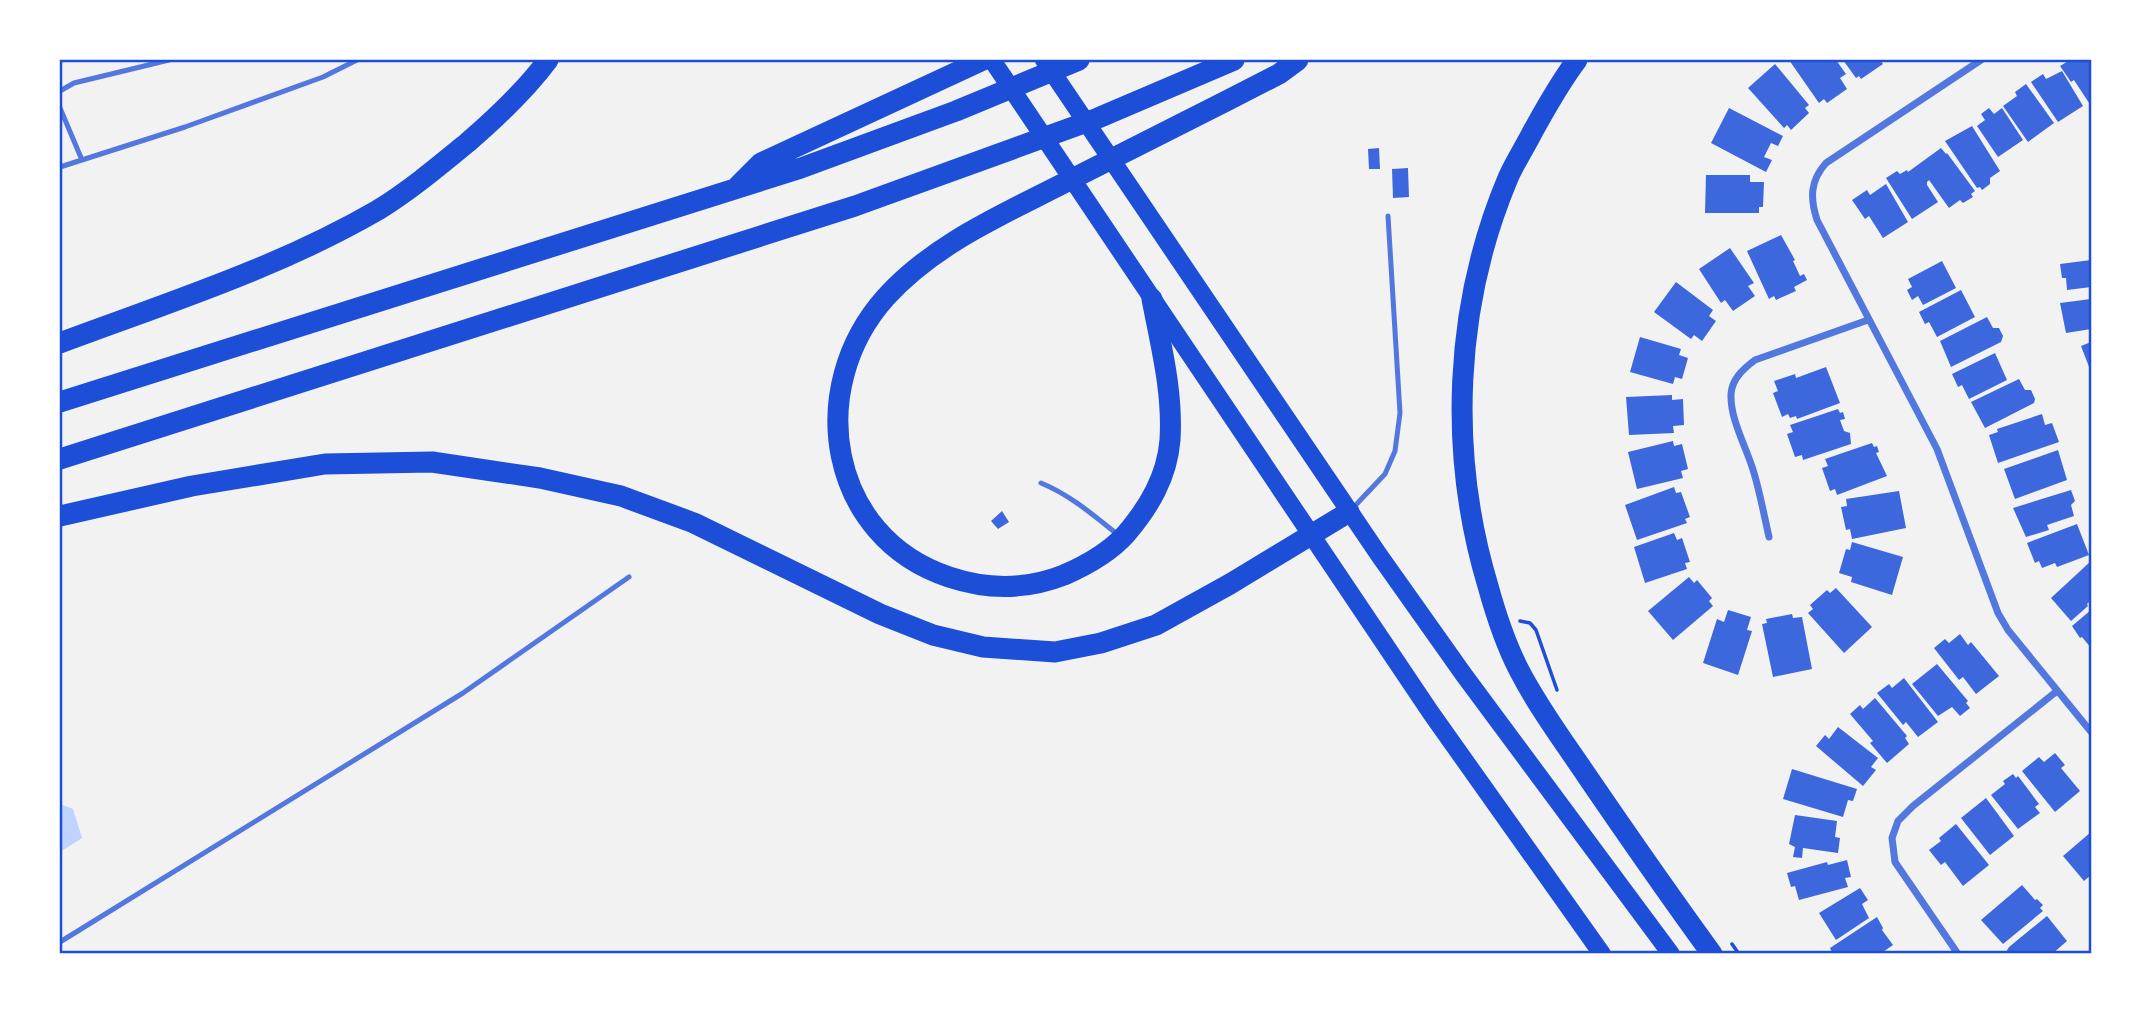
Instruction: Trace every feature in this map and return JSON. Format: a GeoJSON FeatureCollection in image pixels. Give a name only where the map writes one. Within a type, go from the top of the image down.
{"type":"FeatureCollection","features":[{"type":"Feature","properties":{"kind":"highway"},"geometry":{"type":"LineString","coordinates":[[60,343],[225,281],[314,244],[380,208],[435,170],[498,117],[548,60]]}},
{"type":"Feature","properties":{"kind":"highway"},"geometry":{"type":"LineString","coordinates":[[734,190],[761,163],[984,60]]}},
{"type":"Feature","properties":{"kind":"highway"},"geometry":{"type":"LineString","coordinates":[[60,402],[801,168],[956,111],[1079,60]]}},
{"type":"Feature","properties":{"kind":"highway"},"geometry":{"type":"LineString","coordinates":[[60,459],[855,206],[1098,118],[1234,60]]}},
{"type":"Feature","properties":{"kind":"highway"},"geometry":{"type":"LineString","coordinates":[[1152,299],[1169,388],[1170,443],[1160,484],[1140,518],[1114,547],[1079,569],[1028,586],[1000,587],[967,583],[932,571],[899,551],[878,533],[861,508],[843,468],[837,410],[844,372],[859,334],[884,300],[909,274],[965,234],[1279,74],[1298,60]]}},
{"type":"Feature","properties":{"kind":"highway"},"geometry":{"type":"LineString","coordinates":[[1577,60],[1561,80],[1509,176],[1490,224],[1467,321],[1462,370],[1462,427],[1476,546],[1500,627],[1519,670],[1546,715],[1651,870],[1712,954]]}},
{"type":"Feature","properties":{"kind":"highway"},"geometry":{"type":"LineString","coordinates":[[60,516],[192,486],[325,464],[432,462],[540,478],[621,496],[694,523],[880,614],[933,635],[983,647],[1055,652],[1101,643],[1156,625],[1349,512]]}},
{"type":"Feature","properties":{"kind":"main road"},"geometry":{"type":"LineString","coordinates":[[992,60],[1431,713],[1602,954]]}},
{"type":"Feature","properties":{"kind":"main road"},"geometry":{"type":"LineString","coordinates":[[1044,60],[1349,512],[1464,675],[1671,954]]}},
{"type":"Feature","properties":{"kind":"street"},"geometry":{"type":"LineString","coordinates":[[1981,60],[1826,163],[1813,186],[1812,203],[1817,220],[1937,449],[1998,613],[2008,630],[2091,733]]}},
{"type":"Feature","properties":{"kind":"street"},"geometry":{"type":"LineString","coordinates":[[1769,537],[1755,475],[1733,412],[1731,394],[1734,381],[1743,369],[1755,360],[1868,320]]}},
{"type":"Feature","properties":{"kind":"street"},"geometry":{"type":"LineString","coordinates":[[1958,954],[1895,862],[1892,838],[1898,821],[1913,806],[2057,691]]}},
{"type":"Feature","properties":{"kind":"lane"},"geometry":{"type":"LineString","coordinates":[[60,91],[74,83],[170,60]]}},
{"type":"Feature","properties":{"kind":"lane"},"geometry":{"type":"LineString","coordinates":[[60,167],[185,127],[323,77],[357,60]]}},
{"type":"Feature","properties":{"kind":"lane"},"geometry":{"type":"LineString","coordinates":[[60,107],[82,160]]}},
{"type":"Feature","properties":{"kind":"lane"},"geometry":{"type":"LineString","coordinates":[[1349,512],[1385,474],[1395,451],[1400,414],[1388,216]]}},
{"type":"Feature","properties":{"kind":"lane"},"geometry":{"type":"LineString","coordinates":[[1041,483],[1062,492],[1083,506],[1122,538]]}},
{"type":"Feature","properties":{"kind":"lane"},"geometry":{"type":"LineString","coordinates":[[60,942],[463,693],[629,577]]}},
{"type":"Feature","properties":{"kind":"water"},"geometry":{"type":"Polygon","coordinates":[[[60,804],[73,809],[82,838],[60,852],[60,804]]]}},
{"type":"Feature","properties":{"kind":"building"},"geometry":{"type":"Polygon","coordinates":[[[1789,60],[1836,60],[1846,74],[1840,78],[1847,89],[1827,103],[1824,99],[1819,103],[1789,60]]]}},
{"type":"Feature","properties":{"kind":"building"},"geometry":{"type":"Polygon","coordinates":[[[1843,60],[1880,60],[1883,64],[1861,79],[1859,76],[1856,78],[1843,60]]]}},
{"type":"Feature","properties":{"kind":"building"},"geometry":{"type":"Polygon","coordinates":[[[2070,60],[2091,60],[2091,106],[2074,80],[2071,82],[2060,66],[2070,60]]]}},
{"type":"Feature","properties":{"kind":"building"},"geometry":{"type":"Polygon","coordinates":[[[1775,64],[1809,105],[1805,108],[1809,113],[1791,130],[1787,125],[1784,128],[1748,88],[1775,64]]]}},
{"type":"Feature","properties":{"kind":"building"},"geometry":{"type":"Polygon","coordinates":[[[2062,71],[2083,106],[2058,122],[2031,82],[2043,74],[2046,79],[2062,71]]]}},
{"type":"Feature","properties":{"kind":"building"},"geometry":{"type":"Polygon","coordinates":[[[2026,84],[2054,123],[2028,142],[2003,106],[2017,96],[2015,92],[2026,84]]]}},
{"type":"Feature","properties":{"kind":"building"},"geometry":{"type":"Polygon","coordinates":[[[1729,108],[1783,136],[1778,146],[1771,143],[1764,157],[1772,160],[1766,172],[1711,143],[1729,108]]]}},
{"type":"Feature","properties":{"kind":"building"},"geometry":{"type":"Polygon","coordinates":[[[1989,108],[1994,114],[2002,108],[2023,140],[1998,157],[1977,126],[1985,120],[1981,114],[1989,108]]]}},
{"type":"Feature","properties":{"kind":"building"},"geometry":{"type":"Polygon","coordinates":[[[1972,126],[2000,171],[1990,178],[1990,184],[1982,190],[1977,188],[1945,141],[1972,126]]]}},
{"type":"Feature","properties":{"kind":"building"},"geometry":{"type":"Polygon","coordinates":[[[1379,148],[1380,169],[1369,169],[1368,149],[1379,148]]]}},
{"type":"Feature","properties":{"kind":"building"},"geometry":{"type":"Polygon","coordinates":[[[1941,148],[1975,191],[1971,194],[1973,197],[1963,203],[1960,200],[1949,208],[1929,180],[1927,185],[1938,202],[1912,219],[1886,178],[1897,171],[1900,174],[1907,170],[1908,172],[1941,148]]]}},
{"type":"Feature","properties":{"kind":"building"},"geometry":{"type":"Polygon","coordinates":[[[1408,168],[1409,197],[1393,198],[1392,169],[1408,168]]]}},
{"type":"Feature","properties":{"kind":"building"},"geometry":{"type":"Polygon","coordinates":[[[1706,175],[1750,175],[1750,182],[1764,182],[1763,207],[1759,207],[1759,213],[1705,213],[1706,175]]]}},
{"type":"Feature","properties":{"kind":"building"},"geometry":{"type":"Polygon","coordinates":[[[1886,184],[1908,222],[1883,238],[1869,216],[1865,219],[1852,200],[1867,190],[1870,195],[1886,184]]]}},
{"type":"Feature","properties":{"kind":"building"},"geometry":{"type":"Polygon","coordinates":[[[1781,235],[1795,260],[1793,261],[1800,276],[1804,274],[1807,280],[1794,287],[1796,291],[1776,300],[1774,296],[1769,299],[1747,251],[1781,235]]]}},
{"type":"Feature","properties":{"kind":"building"},"geometry":{"type":"Polygon","coordinates":[[[1730,248],[1754,283],[1748,286],[1755,296],[1733,311],[1725,300],[1721,303],[1699,269],[1730,248]]]}},
{"type":"Feature","properties":{"kind":"building"},"geometry":{"type":"Polygon","coordinates":[[[2091,260],[2091,287],[2067,290],[2066,278],[2062,278],[2060,264],[2091,260]]]}},
{"type":"Feature","properties":{"kind":"building"},"geometry":{"type":"Polygon","coordinates":[[[1942,261],[1956,288],[1923,305],[1918,296],[1912,300],[1907,290],[1912,287],[1908,279],[1942,261]]]}},
{"type":"Feature","properties":{"kind":"building"},"geometry":{"type":"Polygon","coordinates":[[[1676,282],[1713,310],[1709,316],[1716,321],[1702,341],[1694,335],[1691,339],[1654,312],[1676,282]]]}},
{"type":"Feature","properties":{"kind":"building"},"geometry":{"type":"Polygon","coordinates":[[[1961,290],[1975,317],[1937,337],[1929,322],[1925,324],[1919,312],[1961,290]]]}},
{"type":"Feature","properties":{"kind":"building"},"geometry":{"type":"Polygon","coordinates":[[[2091,299],[2091,329],[2066,333],[2060,303],[2091,299]]]}},
{"type":"Feature","properties":{"kind":"building"},"geometry":{"type":"Polygon","coordinates":[[[1987,317],[1993,328],[1999,328],[2003,336],[2001,342],[1951,367],[1940,341],[1987,317]]]}},
{"type":"Feature","properties":{"kind":"building"},"geometry":{"type":"Polygon","coordinates":[[[1640,337],[1681,349],[1679,355],[1688,358],[1682,379],[1675,377],[1673,384],[1630,372],[1640,337]]]}},
{"type":"Feature","properties":{"kind":"building"},"geometry":{"type":"Polygon","coordinates":[[[2091,342],[2091,372],[2081,346],[2091,342]]]}},
{"type":"Feature","properties":{"kind":"building"},"geometry":{"type":"Polygon","coordinates":[[[1995,353],[2007,380],[1969,399],[1962,385],[1958,387],[1952,374],[1995,353]]]}},
{"type":"Feature","properties":{"kind":"building"},"geometry":{"type":"Polygon","coordinates":[[[1826,367],[1840,403],[1797,419],[1796,416],[1790,418],[1788,414],[1782,417],[1773,393],[1778,391],[1774,381],[1795,374],[1796,378],[1826,367]]]}},
{"type":"Feature","properties":{"kind":"building"},"geometry":{"type":"Polygon","coordinates":[[[2019,379],[2025,390],[2031,390],[2034,403],[1985,428],[1971,402],[2019,379]]]}},
{"type":"Feature","properties":{"kind":"building"},"geometry":{"type":"Polygon","coordinates":[[[1672,395],[1672,400],[1683,399],[1684,425],[1673,426],[1674,433],[1629,435],[1626,397],[1672,395]]]}},
{"type":"Feature","properties":{"kind":"building"},"geometry":{"type":"Polygon","coordinates":[[[1838,409],[1840,413],[1843,412],[1845,419],[1840,420],[1844,431],[1850,433],[1851,444],[1803,460],[1802,455],[1795,457],[1787,434],[1793,432],[1790,425],[1838,409]]]}},
{"type":"Feature","properties":{"kind":"building"},"geometry":{"type":"Polygon","coordinates":[[[2042,414],[2045,425],[2052,423],[2059,442],[1998,463],[1989,435],[1998,432],[1997,429],[2042,414]]]}},
{"type":"Feature","properties":{"kind":"building"},"geometry":{"type":"Polygon","coordinates":[[[1673,441],[1674,446],[1682,444],[1688,469],[1681,471],[1683,478],[1637,489],[1628,452],[1673,441]]]}},
{"type":"Feature","properties":{"kind":"building"},"geometry":{"type":"Polygon","coordinates":[[[1872,443],[1874,447],[1877,446],[1879,452],[1876,453],[1887,476],[1837,495],[1835,489],[1830,491],[1822,468],[1828,466],[1825,459],[1872,443]]]}},
{"type":"Feature","properties":{"kind":"building"},"geometry":{"type":"Polygon","coordinates":[[[2058,450],[2067,480],[2015,499],[2004,469],[2058,450]]]}},
{"type":"Feature","properties":{"kind":"building"},"geometry":{"type":"Polygon","coordinates":[[[1674,487],[1676,493],[1681,492],[1690,517],[1685,519],[1687,523],[1637,540],[1625,505],[1674,487]]]}},
{"type":"Feature","properties":{"kind":"building"},"geometry":{"type":"Polygon","coordinates":[[[2071,490],[2075,501],[2071,505],[2074,516],[2047,525],[2049,530],[2026,537],[2013,508],[2071,490]]]}},
{"type":"Feature","properties":{"kind":"building"},"geometry":{"type":"Polygon","coordinates":[[[1899,491],[1906,528],[1852,539],[1850,529],[1846,530],[1841,507],[1847,506],[1846,499],[1899,491]]]}},
{"type":"Feature","properties":{"kind":"building"},"geometry":{"type":"Polygon","coordinates":[[[1002,511],[1009,522],[998,529],[991,521],[1002,511]]]}},
{"type":"Feature","properties":{"kind":"building"},"geometry":{"type":"Polygon","coordinates":[[[2077,524],[2089,555],[2057,567],[2055,563],[2042,568],[2039,561],[2035,563],[2027,543],[2077,524]]]}},
{"type":"Feature","properties":{"kind":"building"},"geometry":{"type":"Polygon","coordinates":[[[1674,533],[1677,540],[1682,538],[1690,562],[1685,563],[1687,569],[1645,583],[1634,547],[1674,533]]]}},
{"type":"Feature","properties":{"kind":"building"},"geometry":{"type":"Polygon","coordinates":[[[1852,542],[1903,557],[1892,595],[1851,582],[1852,577],[1839,573],[1846,549],[1850,550],[1852,542]]]}},
{"type":"Feature","properties":{"kind":"building"},"geometry":{"type":"Polygon","coordinates":[[[2091,561],[2091,600],[2071,621],[2051,598],[2091,561]]]}},
{"type":"Feature","properties":{"kind":"building"},"geometry":{"type":"Polygon","coordinates":[[[1689,577],[1694,583],[1697,580],[1712,598],[1709,601],[1713,606],[1673,640],[1648,611],[1689,577]]]}},
{"type":"Feature","properties":{"kind":"building"},"geometry":{"type":"Polygon","coordinates":[[[1836,588],[1872,627],[1844,653],[1808,613],[1813,609],[1810,605],[1827,590],[1830,593],[1836,588]]]}},
{"type":"Feature","properties":{"kind":"building"},"geometry":{"type":"Polygon","coordinates":[[[1728,610],[1751,617],[1747,630],[1752,631],[1738,675],[1703,663],[1717,619],[1724,622],[1728,610]]]}},
{"type":"Feature","properties":{"kind":"building"},"geometry":{"type":"Polygon","coordinates":[[[2091,610],[2091,648],[2072,626],[2091,610]]]}},
{"type":"Feature","properties":{"kind":"building"},"geometry":{"type":"Polygon","coordinates":[[[1792,614],[1793,618],[1802,617],[1812,669],[1773,677],[1762,624],[1767,623],[1766,619],[1792,614]]]}},
{"type":"Feature","properties":{"kind":"building"},"geometry":{"type":"Polygon","coordinates":[[[1960,634],[1968,645],[1971,642],[1999,676],[1976,694],[1963,677],[1959,680],[1934,648],[1945,639],[1949,643],[1960,634]]]}},
{"type":"Feature","properties":{"kind":"building"},"geometry":{"type":"Polygon","coordinates":[[[1937,664],[1968,701],[1966,703],[1970,708],[1960,716],[1952,707],[1938,716],[1912,684],[1937,664]]]}},
{"type":"Feature","properties":{"kind":"building"},"geometry":{"type":"Polygon","coordinates":[[[1904,678],[1938,722],[1918,737],[1906,722],[1903,725],[1877,693],[1889,684],[1892,688],[1904,678]]]}},
{"type":"Feature","properties":{"kind":"building"},"geometry":{"type":"Polygon","coordinates":[[[1875,698],[1907,736],[1905,738],[1909,744],[1887,763],[1850,714],[1860,705],[1863,709],[1875,698]]]}},
{"type":"Feature","properties":{"kind":"building"},"geometry":{"type":"Polygon","coordinates":[[[1838,727],[1878,758],[1871,767],[1876,770],[1863,786],[1816,746],[1825,735],[1829,739],[1838,727]]]}},
{"type":"Feature","properties":{"kind":"building"},"geometry":{"type":"Polygon","coordinates":[[[2055,753],[2065,765],[2061,768],[2080,791],[2055,812],[2022,771],[2039,757],[2044,762],[2055,753]]]}},
{"type":"Feature","properties":{"kind":"building"},"geometry":{"type":"Polygon","coordinates":[[[1792,769],[1857,789],[1853,801],[1848,800],[1843,817],[1783,799],[1792,769]]]}},
{"type":"Feature","properties":{"kind":"building"},"geometry":{"type":"Polygon","coordinates":[[[2013,774],[2016,778],[2018,776],[2039,804],[2035,807],[2040,813],[2018,829],[1991,795],[2013,774]]]}},
{"type":"Feature","properties":{"kind":"building"},"geometry":{"type":"Polygon","coordinates":[[[1986,798],[2014,836],[1990,855],[1961,818],[1986,798]]]}},
{"type":"Feature","properties":{"kind":"building"},"geometry":{"type":"Polygon","coordinates":[[[1795,815],[1837,821],[1835,837],[1840,838],[1838,853],[1803,848],[1802,858],[1793,857],[1795,847],[1789,844],[1795,815]]]}},
{"type":"Feature","properties":{"kind":"building"},"geometry":{"type":"Polygon","coordinates":[[[1956,824],[1989,865],[1963,886],[1945,862],[1941,865],[1929,850],[1956,824]]]}},
{"type":"Feature","properties":{"kind":"building"},"geometry":{"type":"Polygon","coordinates":[[[2091,832],[2091,875],[2084,881],[2063,856],[2091,832]]]}},
{"type":"Feature","properties":{"kind":"building"},"geometry":{"type":"Polygon","coordinates":[[[1847,860],[1851,877],[1845,878],[1848,887],[1799,900],[1787,873],[1827,862],[1828,865],[1847,860]]]}},
{"type":"Feature","properties":{"kind":"building"},"geometry":{"type":"Polygon","coordinates":[[[2022,885],[2043,905],[2040,908],[2043,911],[2003,944],[1981,920],[2022,885]]]}},
{"type":"Feature","properties":{"kind":"building"},"geometry":{"type":"Polygon","coordinates":[[[1860,888],[1868,900],[1862,904],[1869,918],[1836,940],[1819,913],[1860,888]]]}},
{"type":"Feature","properties":{"kind":"building"},"geometry":{"type":"Polygon","coordinates":[[[2047,916],[2067,941],[2052,954],[2007,954],[2009,947],[2047,916]]]}},
{"type":"Feature","properties":{"kind":"building"},"geometry":{"type":"Polygon","coordinates":[[[1877,917],[1882,930],[1893,945],[1880,954],[1833,954],[1830,948],[1877,917]]]}}]}
